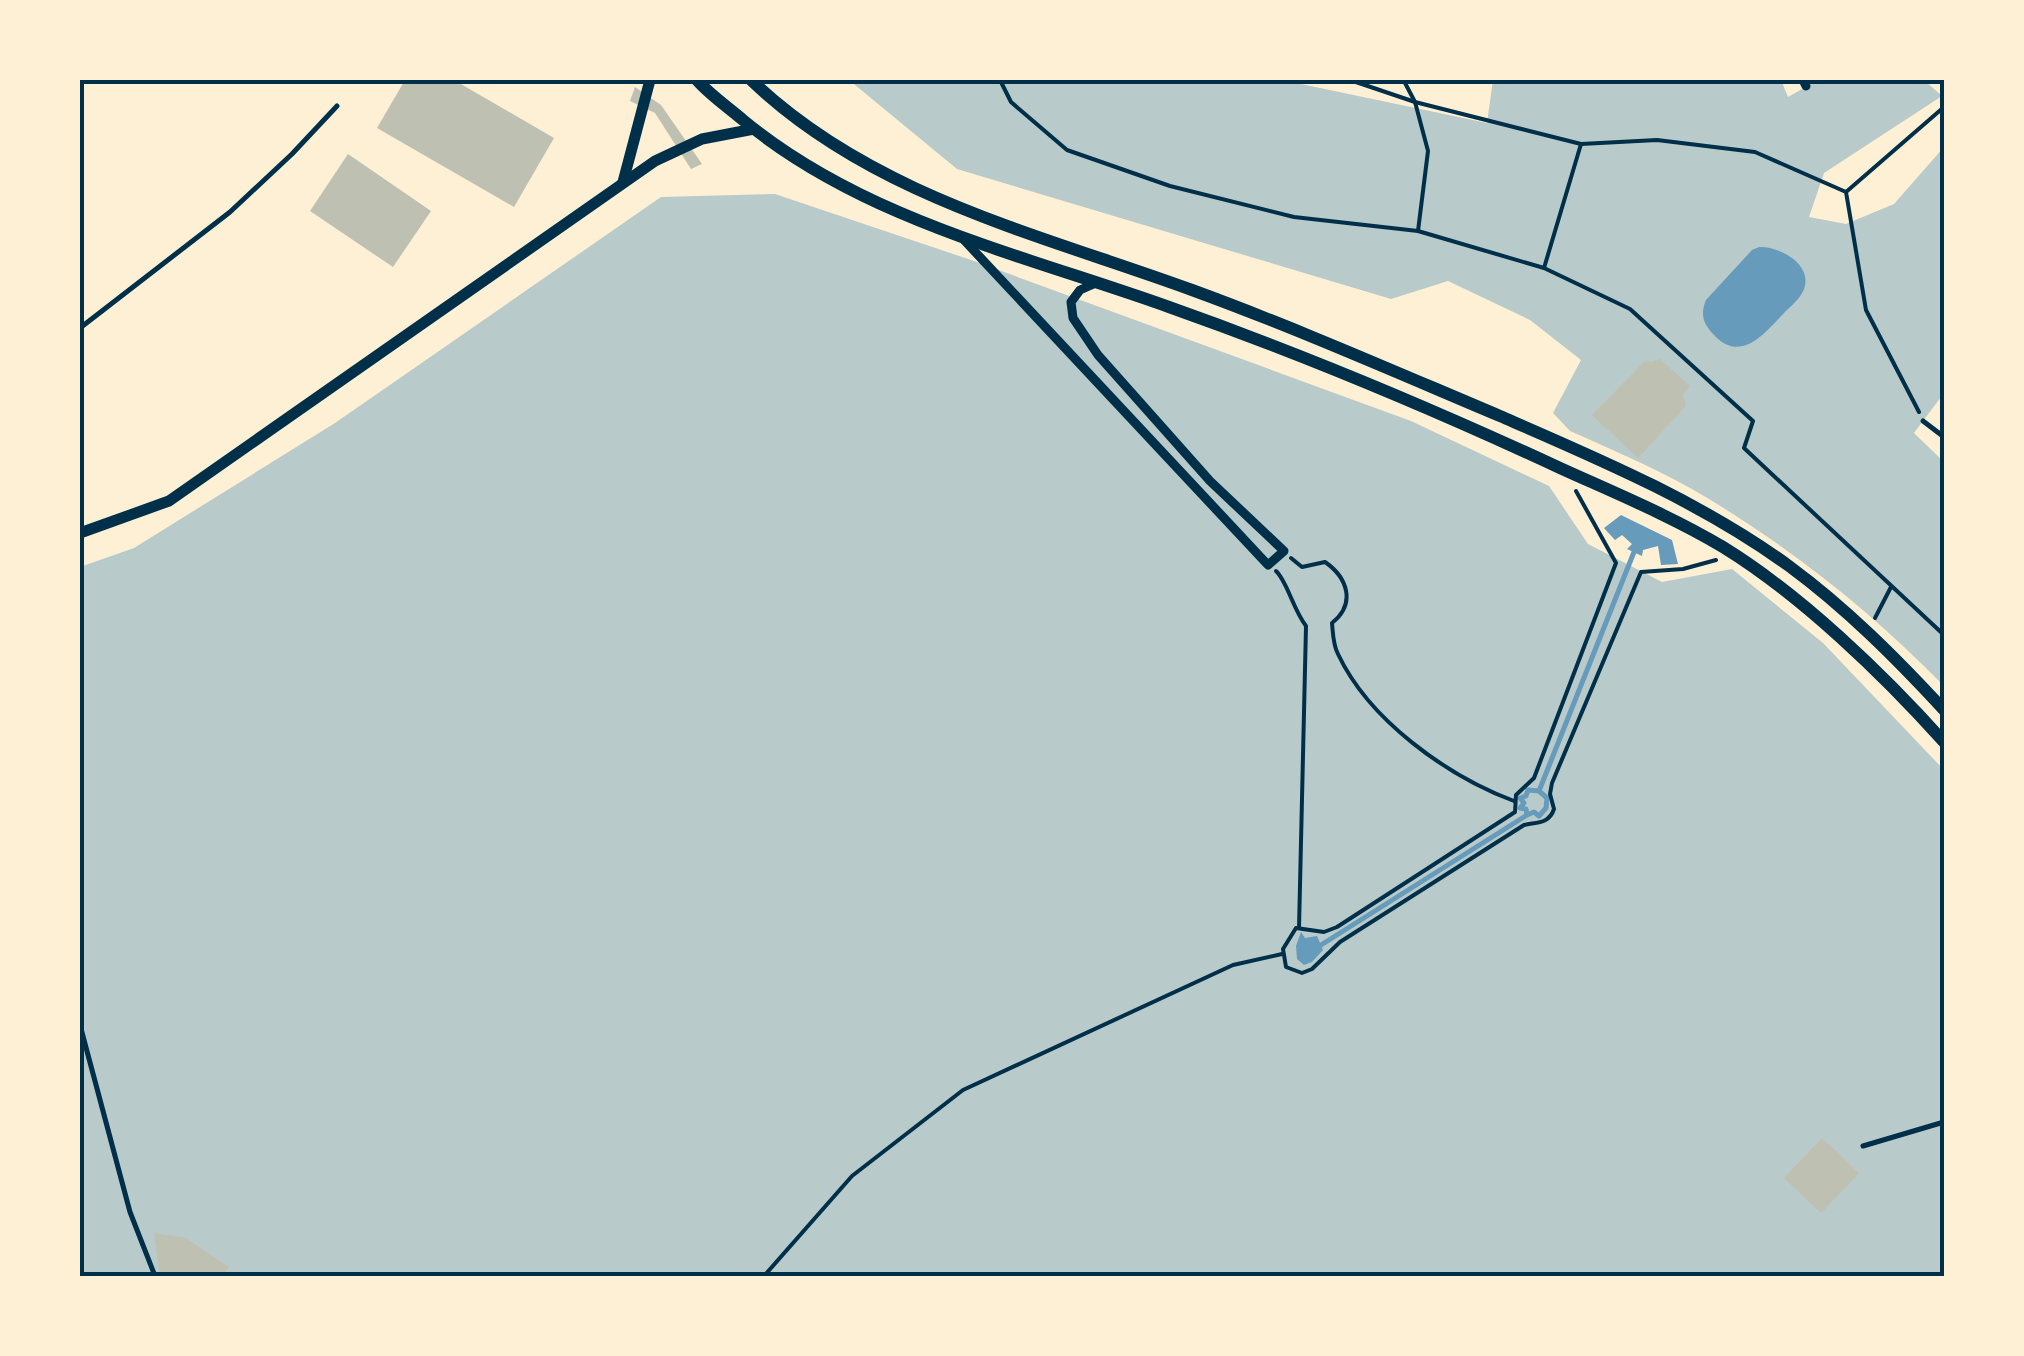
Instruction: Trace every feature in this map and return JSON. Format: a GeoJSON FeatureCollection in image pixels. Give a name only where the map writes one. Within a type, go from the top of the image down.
{"type":"FeatureCollection","features":[{"type":"Feature","properties":{"kind":"main road"},"geometry":{"type":"LineString","coordinates":[[698,80],[792,158],[862,196],[962,238],[1272,345],[1636,501],[1725,548],[1808,612],[1907,700],[1944,742]]}},
{"type":"Feature","properties":{"kind":"main road"},"geometry":{"type":"LineString","coordinates":[[751,80],[829,142],[917,192],[1286,327],[1647,482],[1790,568],[1868,632],[1944,710]]}},
{"type":"Feature","properties":{"kind":"street"},"geometry":{"type":"LineString","coordinates":[[623,183],[650,80]]}},
{"type":"Feature","properties":{"kind":"street"},"geometry":{"type":"LineString","coordinates":[[80,533],[170,500],[656,161],[702,139],[754,129]]}},
{"type":"Feature","properties":{"kind":"street"},"geometry":{"type":"LineString","coordinates":[[962,238],[1268,565],[1284,551],[1210,480],[1098,355],[1072,318],[1071,302],[1080,290],[1097,283]]}},
{"type":"Feature","properties":{"kind":"lane"},"geometry":{"type":"LineString","coordinates":[[80,328],[230,212],[337,106]]}},
{"type":"Feature","properties":{"kind":"lane"},"geometry":{"type":"LineString","coordinates":[[1923,421],[1944,437]]}},
{"type":"Feature","properties":{"kind":"lane"},"geometry":{"type":"LineString","coordinates":[[80,1025],[130,1212],[156,1276]]}},
{"type":"Feature","properties":{"kind":"lane"},"geometry":{"type":"LineString","coordinates":[[1863,1146],[1944,1122]]}},
{"type":"Feature","properties":{"kind":"path"},"geometry":{"type":"LineString","coordinates":[[1000,80],[1011,102],[1067,150],[1170,186],[1294,217],[1418,231],[1544,268],[1630,309],[1753,420],[1744,448],[1944,635]]}},
{"type":"Feature","properties":{"kind":"path"},"geometry":{"type":"LineString","coordinates":[[1350,80],[1415,102],[1581,144],[1657,140],[1754,152],[1846,192]]}},
{"type":"Feature","properties":{"kind":"path"},"geometry":{"type":"LineString","coordinates":[[1404,81],[1415,102],[1428,151],[1418,231]]}},
{"type":"Feature","properties":{"kind":"path"},"geometry":{"type":"LineString","coordinates":[[1846,192],[1944,107]]}},
{"type":"Feature","properties":{"kind":"path"},"geometry":{"type":"LineString","coordinates":[[1544,268],[1581,144]]}},
{"type":"Feature","properties":{"kind":"path"},"geometry":{"type":"LineString","coordinates":[[1846,192],[1866,310],[1923,421]]}},
{"type":"Feature","properties":{"kind":"path"},"geometry":{"type":"LineString","coordinates":[[1574,474],[1577,497],[1616,563],[1534,778],[1520,788],[1513,816],[1337,926],[1324,932],[1299,928],[1290,934],[1282,954],[1286,966],[1302,973],[1312,969],[1340,942],[1524,825],[1550,818],[1554,809],[1552,783],[1641,572],[1700,566],[1714,562],[1725,548]]}},
{"type":"Feature","properties":{"kind":"path"},"geometry":{"type":"LineString","coordinates":[[1284,551],[1302,568],[1326,562],[1338,571],[1348,599],[1343,614],[1332,624],[1336,651],[1381,712],[1433,758],[1488,791],[1514,801]]}},
{"type":"Feature","properties":{"kind":"path"},"geometry":{"type":"LineString","coordinates":[[1268,565],[1284,579],[1289,599],[1306,626],[1299,928]]}},
{"type":"Feature","properties":{"kind":"path"},"geometry":{"type":"LineString","coordinates":[[1868,632],[1892,585]]}},
{"type":"Feature","properties":{"kind":"path"},"geometry":{"type":"LineString","coordinates":[[764,1276],[852,1176],[963,1090],[1233,964],[1282,954]]}},
{"type":"Feature","properties":{"kind":"shaded area"},"geometry":{"type":"Polygon","coordinates":[[[849,80],[1282,80],[1487,123],[1493,80],[1781,80],[1788,97],[1818,80],[1924,80],[1942,96],[1824,173],[1809,217],[1846,224],[1894,204],[1944,147],[1944,393],[1914,433],[1944,462],[1944,686],[1861,609],[1772,540],[1675,480],[1570,431],[1553,413],[1581,360],[1530,320],[1448,281],[1391,299],[957,169],[849,80]]]}},
{"type":"Feature","properties":{"kind":"shaded area"},"geometry":{"type":"Polygon","coordinates":[[[775,194],[974,261],[1411,421],[1549,486],[1588,544],[1662,582],[1732,569],[1823,643],[1944,770],[1944,1276],[80,1276],[80,567],[134,548],[335,423],[661,197],[775,194]]]}},
{"type":"Feature","properties":{"kind":"water"},"geometry":{"type":"Polygon","coordinates":[[[1759,247],[1784,253],[1799,264],[1804,272],[1804,289],[1761,336],[1734,347],[1707,327],[1704,305],[1752,250],[1759,247]]]}},
{"type":"Feature","properties":{"kind":"water"},"geometry":{"type":"Polygon","coordinates":[[[1621,515],[1672,540],[1678,564],[1661,565],[1658,546],[1643,550],[1642,556],[1627,549],[1632,544],[1622,535],[1615,540],[1604,528],[1621,515]]]}},
{"type":"Feature","properties":{"kind":"water"},"geometry":{"type":"Polygon","coordinates":[[[1301,932],[1305,938],[1317,936],[1323,950],[1304,965],[1297,959],[1301,932]]]}},
{"type":"Feature","properties":{"kind":"building"},"geometry":{"type":"Polygon","coordinates":[[[405,80],[454,80],[554,138],[514,207],[377,128],[405,80]]]}},
{"type":"Feature","properties":{"kind":"building"},"geometry":{"type":"Polygon","coordinates":[[[635,87],[661,105],[702,164],[691,169],[655,113],[630,101],[635,87]]]}},
{"type":"Feature","properties":{"kind":"building"},"geometry":{"type":"Polygon","coordinates":[[[348,154],[431,211],[393,267],[310,211],[348,154]]]}},
{"type":"Feature","properties":{"kind":"building"},"geometry":{"type":"Polygon","coordinates":[[[1660,359],[1690,386],[1683,394],[1686,406],[1638,458],[1592,415],[1646,360],[1660,359]]]}},
{"type":"Feature","properties":{"kind":"building"},"geometry":{"type":"Polygon","coordinates":[[[1822,1138],[1859,1173],[1821,1213],[1784,1178],[1822,1138]]]}},
{"type":"Feature","properties":{"kind":"building"},"geometry":{"type":"Polygon","coordinates":[[[154,1233],[186,1238],[229,1267],[222,1276],[160,1276],[154,1233]]]}},
{"type":"Feature","properties":{"kind":"waterway"},"geometry":{"type":"LineString","coordinates":[[1539,791],[1547,798],[1546,808],[1539,816],[1534,812],[1527,815],[1526,809],[1520,808],[1524,803],[1520,798],[1528,790],[1539,791],[1634,552]]}},
{"type":"Feature","properties":{"kind":"waterway"},"geometry":{"type":"LineString","coordinates":[[1321,945],[1527,815]]}}]}
